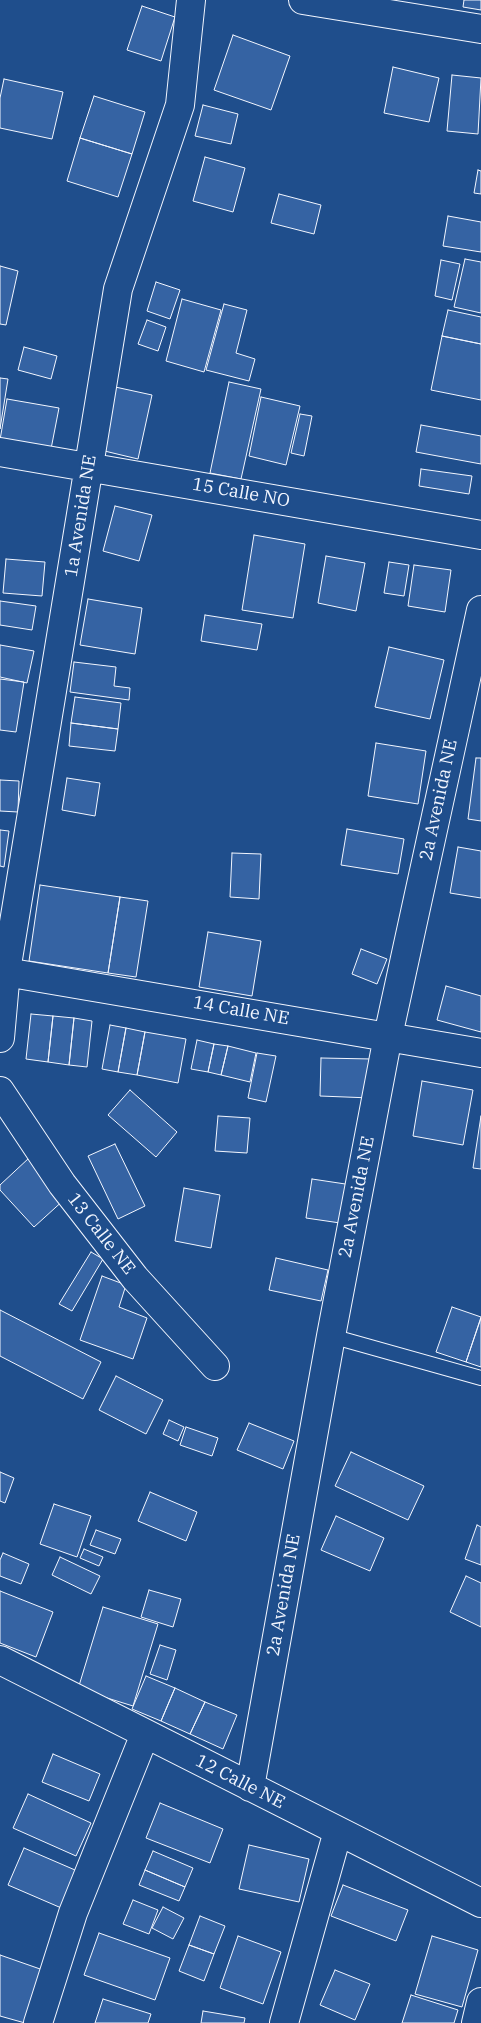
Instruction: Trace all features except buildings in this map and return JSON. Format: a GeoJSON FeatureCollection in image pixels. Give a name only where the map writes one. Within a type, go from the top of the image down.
{"type":"FeatureCollection","features":[{"type":"Feature","properties":{"kind":"street","name":"1a Avenida NE"},"geometry":{"type":"LineString","coordinates":[[0,1038],[3,971],[90,466],[118,289],[180,105],[192,0]]}},
{"type":"Feature","properties":{"kind":"street"},"geometry":{"type":"LineString","coordinates":[[303,0],[481,29]]}},
{"type":"Feature","properties":{"kind":"street","name":"15 Calle NO"},"geometry":{"type":"LineString","coordinates":[[0,452],[90,466],[481,536]]}},
{"type":"Feature","properties":{"kind":"street","name":"2a Avenida NE"},"geometry":{"type":"LineString","coordinates":[[250,1787],[331,1336],[388,1036],[481,610]]}},
{"type":"Feature","properties":{"kind":"street","name":"14 Calle NE"},"geometry":{"type":"LineString","coordinates":[[3,971],[481,1053]]}},
{"type":"Feature","properties":{"kind":"street","name":"13 Calle NE"},"geometry":{"type":"LineString","coordinates":[[0,1091],[62,1184],[123,1262],[216,1366]]}},
{"type":"Feature","properties":{"kind":"street","name":"12 Calle NE"},"geometry":{"type":"LineString","coordinates":[[0,1660],[481,1903]]}},
{"type":"Feature","properties":{"kind":"street"},"geometry":{"type":"LineString","coordinates":[[38,2023],[72,1913],[145,1734]]}},
{"type":"Feature","properties":{"kind":"street"},"geometry":{"type":"LineString","coordinates":[[284,2023],[338,1831]]}},
{"type":"Feature","properties":{"kind":"street"},"geometry":{"type":"LineString","coordinates":[[476,2023],[481,2002]]}},
{"type":"Feature","properties":{"kind":"lane"},"geometry":{"type":"LineString","coordinates":[[331,1336],[481,1378]]}}]}
